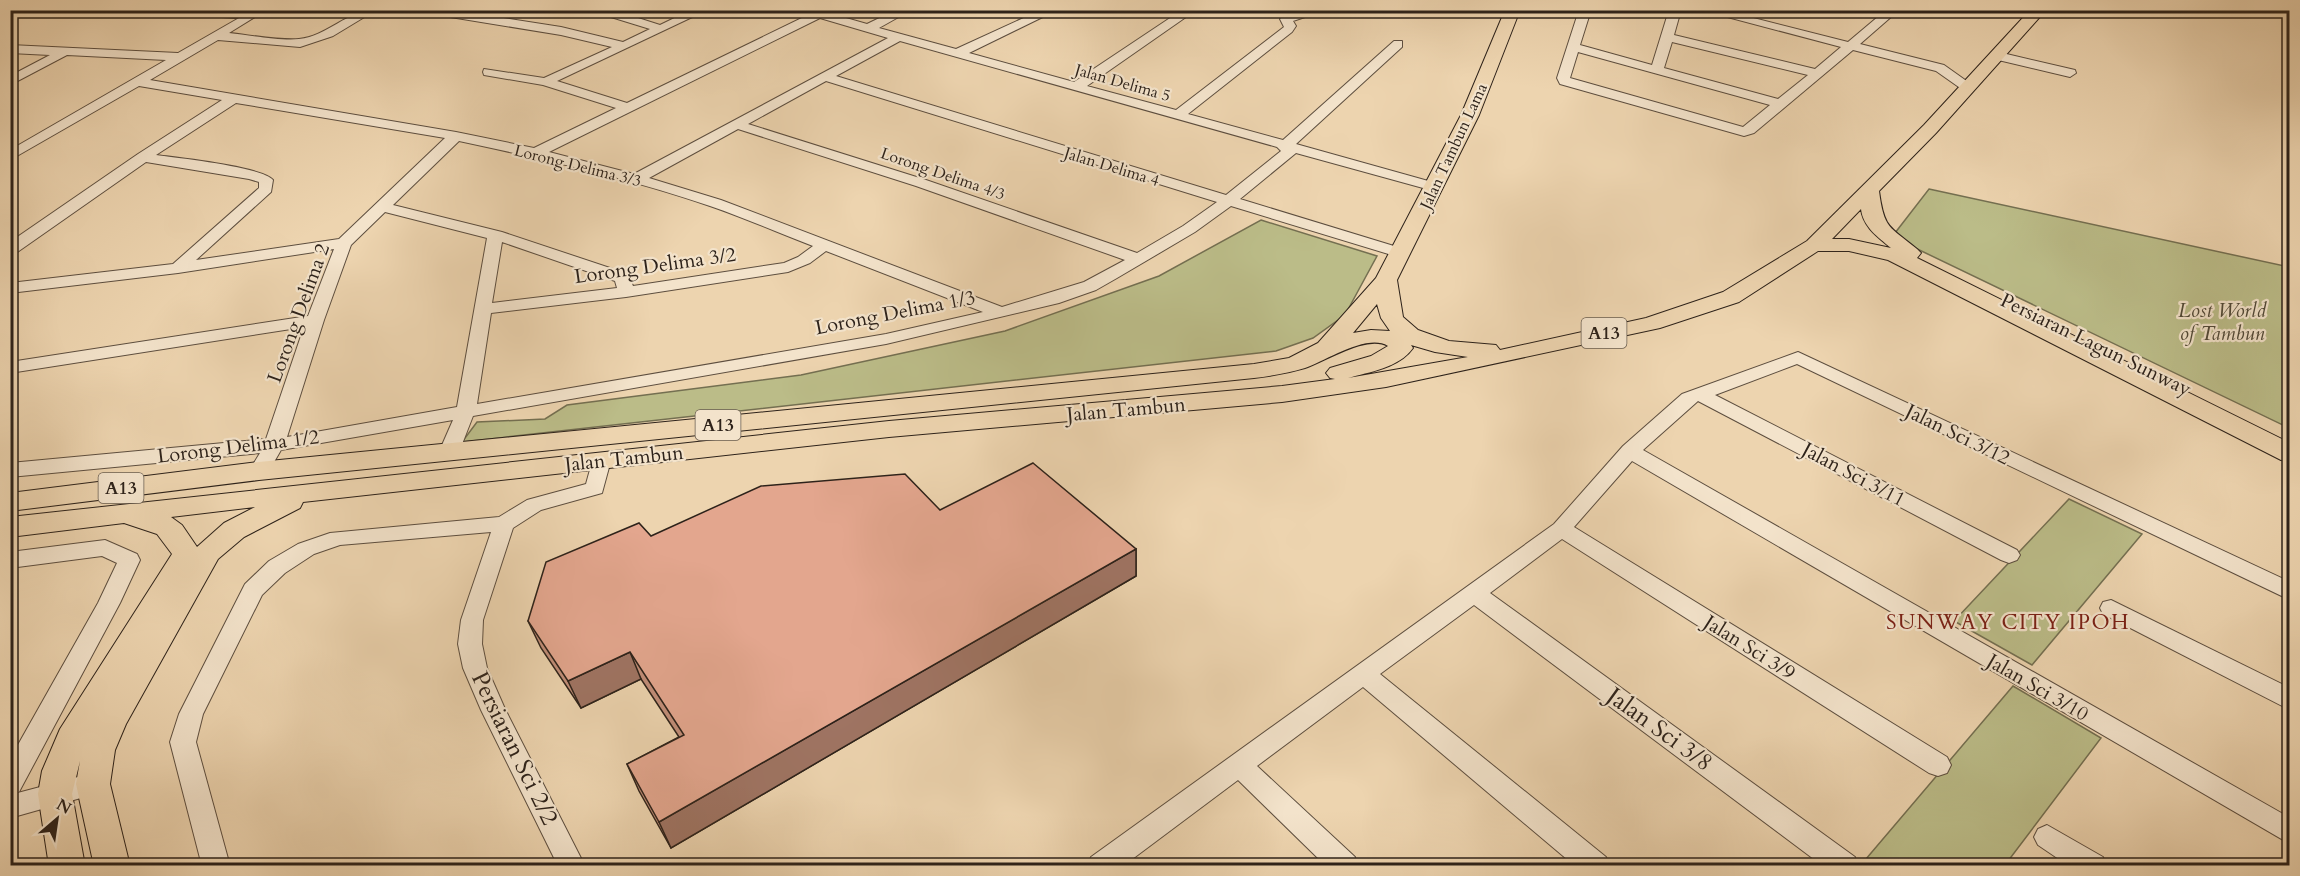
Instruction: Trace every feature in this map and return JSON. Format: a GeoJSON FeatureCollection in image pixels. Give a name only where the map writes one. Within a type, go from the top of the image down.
{"type":"FeatureCollection","features":[{"type":"Feature","properties":{"kind":"main road","name":"Jalan Tambun Lama"},"geometry":{"type":"LineString","coordinates":[[1327,349],[1364,310],[1386,280],[1470,115],[1513,10]]}},
{"type":"Feature","properties":{"kind":"main road"},"geometry":{"type":"LineString","coordinates":[[1998,56],[2039,10]]}},
{"type":"Feature","properties":{"kind":"main road","name":"Jalan Tambun"},"geometry":{"type":"LineString","coordinates":[[113,515],[889,429],[1223,400],[1374,382],[1487,360],[1652,322],[1710,304],[1748,287],[1814,245],[1998,56]]}},
{"type":"Feature","properties":{"kind":"main road","name":"Persiaran Lagun Sunway"},"geometry":{"type":"LineString","coordinates":[[1876,183],[1874,221],[1903,250],[2289,440]]}},
{"type":"Feature","properties":{"kind":"main road","name":"Persiaran Lagun Sunway"},"geometry":{"type":"LineString","coordinates":[[1814,245],[1849,245],[1895,255],[2289,454]]}},
{"type":"Feature","properties":{"kind":"main road"},"geometry":{"type":"LineString","coordinates":[[1386,280],[1392,318],[1407,332],[1425,342],[1451,349],[1530,349]]}},
{"type":"Feature","properties":{"kind":"main road","name":"Jalan Tambun"},"geometry":{"type":"LineString","coordinates":[[10,502],[259,471],[1204,376],[1293,364],[1327,349],[1369,335],[1397,340],[1401,348],[1392,355],[1368,365],[1333,374],[1107,402],[1038,417]]}},
{"type":"Feature","properties":{"kind":"main road"},"geometry":{"type":"LineString","coordinates":[[67,866],[55,794],[59,771],[72,739],[197,553],[254,518],[316,492]]}},
{"type":"Feature","properties":{"kind":"main road"},"geometry":{"type":"LineString","coordinates":[[113,515],[162,523],[197,553]]}},
{"type":"Feature","properties":{"kind":"main road","name":"A13"},"geometry":{"type":"LineString","coordinates":[[10,527],[113,515]]}},
{"type":"Feature","properties":{"kind":"main road"},"geometry":{"type":"LineString","coordinates":[[112,866],[93,784],[98,750],[197,553]]}},
{"type":"Feature","properties":{"kind":"street"},"geometry":{"type":"LineString","coordinates":[[152,10],[256,13]]}},
{"type":"Feature","properties":{"kind":"street"},"geometry":{"type":"LineString","coordinates":[[216,36],[286,44],[300,43],[329,33],[370,10]]}},
{"type":"Feature","properties":{"kind":"street"},"geometry":{"type":"LineString","coordinates":[[426,10],[561,31],[625,46]]}},
{"type":"Feature","properties":{"kind":"street"},"geometry":{"type":"LineString","coordinates":[[545,82],[702,10]]}},
{"type":"Feature","properties":{"kind":"street","name":"Jalan Delima 5"},"geometry":{"type":"LineString","coordinates":[[802,10],[1288,148],[1434,187]]}},
{"type":"Feature","properties":{"kind":"street"},"geometry":{"type":"LineString","coordinates":[[869,28],[906,10]]}},
{"type":"Feature","properties":{"kind":"street"},"geometry":{"type":"LineString","coordinates":[[958,53],[1052,10]]}},
{"type":"Feature","properties":{"kind":"street"},"geometry":{"type":"LineString","coordinates":[[1076,87],[1138,43],[1191,10]]}},
{"type":"Feature","properties":{"kind":"street"},"geometry":{"type":"LineString","coordinates":[[1177,116],[1288,29],[1290,26],[1280,16],[1301,15],[1308,10]]}},
{"type":"Feature","properties":{"kind":"street"},"geometry":{"type":"LineString","coordinates":[[1585,10],[1563,78],[1572,84],[1740,131],[1749,130],[1894,10]]}},
{"type":"Feature","properties":{"kind":"street"},"geometry":{"type":"LineString","coordinates":[[1658,70],[1675,10]]}},
{"type":"Feature","properties":{"kind":"street"},"geometry":{"type":"LineString","coordinates":[[1706,10],[1940,68],[1968,87]]}},
{"type":"Feature","properties":{"kind":"street"},"geometry":{"type":"LineString","coordinates":[[602,11],[662,29]]}},
{"type":"Feature","properties":{"kind":"street"},"geometry":{"type":"LineString","coordinates":[[10,156],[256,13]]}},
{"type":"Feature","properties":{"kind":"street"},"geometry":{"type":"LineString","coordinates":[[536,153],[818,15]]}},
{"type":"Feature","properties":{"kind":"street"},"geometry":{"type":"LineString","coordinates":[[636,178],[900,36]]}},
{"type":"Feature","properties":{"kind":"street"},"geometry":{"type":"LineString","coordinates":[[1667,37],[1817,73]]}},
{"type":"Feature","properties":{"kind":"street","name":"Lorong Delima 1/3"},"geometry":{"type":"LineString","coordinates":[[465,414],[886,339],[1001,313],[1090,286],[1189,229],[1228,201],[1398,44]]}},
{"type":"Feature","properties":{"kind":"street"},"geometry":{"type":"LineString","coordinates":[[1574,47],[1780,104]]}},
{"type":"Feature","properties":{"kind":"street"},"geometry":{"type":"LineString","coordinates":[[10,50],[178,57]]}},
{"type":"Feature","properties":{"kind":"street"},"geometry":{"type":"LineString","coordinates":[[10,81],[64,52]]}},
{"type":"Feature","properties":{"kind":"street"},"geometry":{"type":"LineString","coordinates":[[1998,56],[2070,73]]}},
{"type":"Feature","properties":{"kind":"street"},"geometry":{"type":"LineString","coordinates":[[489,72],[545,82],[629,108]]}},
{"type":"Feature","properties":{"kind":"street","name":"Jalan Delima 4"},"geometry":{"type":"LineString","coordinates":[[825,77],[1228,201],[1402,250]]}},
{"type":"Feature","properties":{"kind":"street","name":"Lorong Delima 3/3"},"geometry":{"type":"LineString","coordinates":[[138,82],[456,136],[636,178],[716,203],[1001,313]]}},
{"type":"Feature","properties":{"kind":"street"},"geometry":{"type":"LineString","coordinates":[[10,250],[143,157],[236,97]]}},
{"type":"Feature","properties":{"kind":"street","name":"Lorong Delima 4/3"},"geometry":{"type":"LineString","coordinates":[[738,125],[921,183],[1136,258]]}},
{"type":"Feature","properties":{"kind":"street","name":"Lorong Delima 2"},"geometry":{"type":"LineString","coordinates":[[259,471],[274,445],[315,320],[344,243],[456,136]]}},
{"type":"Feature","properties":{"kind":"street"},"geometry":{"type":"LineString","coordinates":[[143,157],[252,175],[268,183],[266,189],[178,268]]}},
{"type":"Feature","properties":{"kind":"street"},"geometry":{"type":"LineString","coordinates":[[382,207],[496,235],[622,278],[626,292]]}},
{"type":"Feature","properties":{"kind":"street"},"geometry":{"type":"LineString","coordinates":[[449,452],[465,414],[484,309],[487,267],[496,235]]}},
{"type":"Feature","properties":{"kind":"street"},"geometry":{"type":"LineString","coordinates":[[10,288],[178,268],[344,243]]}},
{"type":"Feature","properties":{"kind":"street","name":"Lorong Delima 3/2"},"geometry":{"type":"LineString","coordinates":[[484,309],[626,292],[788,267],[804,260],[825,244]]}},
{"type":"Feature","properties":{"kind":"street"},"geometry":{"type":"LineString","coordinates":[[11,369],[315,320]]}},
{"type":"Feature","properties":{"kind":"street","name":"Jalan Sci 3/12"},"geometry":{"type":"LineString","coordinates":[[1699,394],[1798,357],[2289,592]]}},
{"type":"Feature","properties":{"kind":"street"},"geometry":{"type":"LineString","coordinates":[[1101,866],[1561,529],[1630,451],[1689,398],[1699,394]]}},
{"type":"Feature","properties":{"kind":"street","name":"Jalan Sci 3/11"},"geometry":{"type":"LineString","coordinates":[[1699,394],[2009,555]]}},
{"type":"Feature","properties":{"kind":"street","name":"Lorong Delima 1/2"},"geometry":{"type":"LineString","coordinates":[[10,470],[274,445],[465,414]]}},
{"type":"Feature","properties":{"kind":"street","name":"Jalan Sci 3/10"},"geometry":{"type":"LineString","coordinates":[[1630,451],[2289,832]]}},
{"type":"Feature","properties":{"kind":"street"},"geometry":{"type":"LineString","coordinates":[[216,866],[183,742],[190,714],[253,590],[277,567],[306,549],[349,536],[504,524],[534,505],[596,488],[601,460]]}},
{"type":"Feature","properties":{"kind":"street","name":"Persiaran Sci 2/2"},"geometry":{"type":"LineString","coordinates":[[504,524],[472,620],[470,644],[475,668],[493,710],[572,866]]}},
{"type":"Feature","properties":{"kind":"street","name":"Jalan Sci 3/9"},"geometry":{"type":"LineString","coordinates":[[1561,529],[1938,765]]}},
{"type":"Feature","properties":{"kind":"street"},"geometry":{"type":"LineString","coordinates":[[10,560],[105,548],[129,560],[109,603],[10,783]]}},
{"type":"Feature","properties":{"kind":"street","name":"Jalan Sci 3/8"},"geometry":{"type":"LineString","coordinates":[[1474,594],[1845,866]]}},
{"type":"Feature","properties":{"kind":"street"},"geometry":{"type":"LineString","coordinates":[[2111,608],[2289,700]]}},
{"type":"Feature","properties":{"kind":"street"},"geometry":{"type":"LineString","coordinates":[[1363,674],[1596,866]]}},
{"type":"Feature","properties":{"kind":"street"},"geometry":{"type":"LineString","coordinates":[[1239,765],[1345,866]]}},
{"type":"Feature","properties":{"kind":"street"},"geometry":{"type":"LineString","coordinates":[[10,807],[93,784]]}},
{"type":"Feature","properties":{"kind":"street"},"geometry":{"type":"LineString","coordinates":[[2047,837],[2093,866]]}},
{"type":"Feature","properties":{"kind":"green space","name":"Lost World of Tambun"},"geometry":{"type":"Polygon","coordinates":[[[1929,189],[2289,267],[2289,428],[1909,245],[1895,233],[1929,189]]]}},
{"type":"Feature","properties":{"kind":"green space"},"geometry":{"type":"Polygon","coordinates":[[[1261,220],[1377,256],[1345,315],[1313,338],[1276,351],[462,442],[477,422],[545,419],[567,405],[801,375],[1005,331],[1159,276],[1261,220]]]}},
{"type":"Feature","properties":{"kind":"green space"},"geometry":{"type":"Polygon","coordinates":[[[2069,499],[2142,534],[2032,665],[1954,621],[2069,499]]]}},
{"type":"Feature","properties":{"kind":"green space"},"geometry":{"type":"Polygon","coordinates":[[[2013,686],[2101,738],[2005,865],[1860,866],[2013,686]]]}},
{"type":"Feature","properties":{"kind":"building"},"geometry":{"type":"Polygon","coordinates":[[[1033,463],[1136,549],[659,822],[627,764],[684,735],[630,652],[568,681],[528,621],[546,562],[639,523],[651,536],[761,486],[905,474],[940,510],[1033,463]]]}},
{"type":"Feature","properties":{"kind":"district","name":"SUNWAY CITY IPOH"},"geometry":{"type":"Point","coordinates":[2008,622]}}]}
